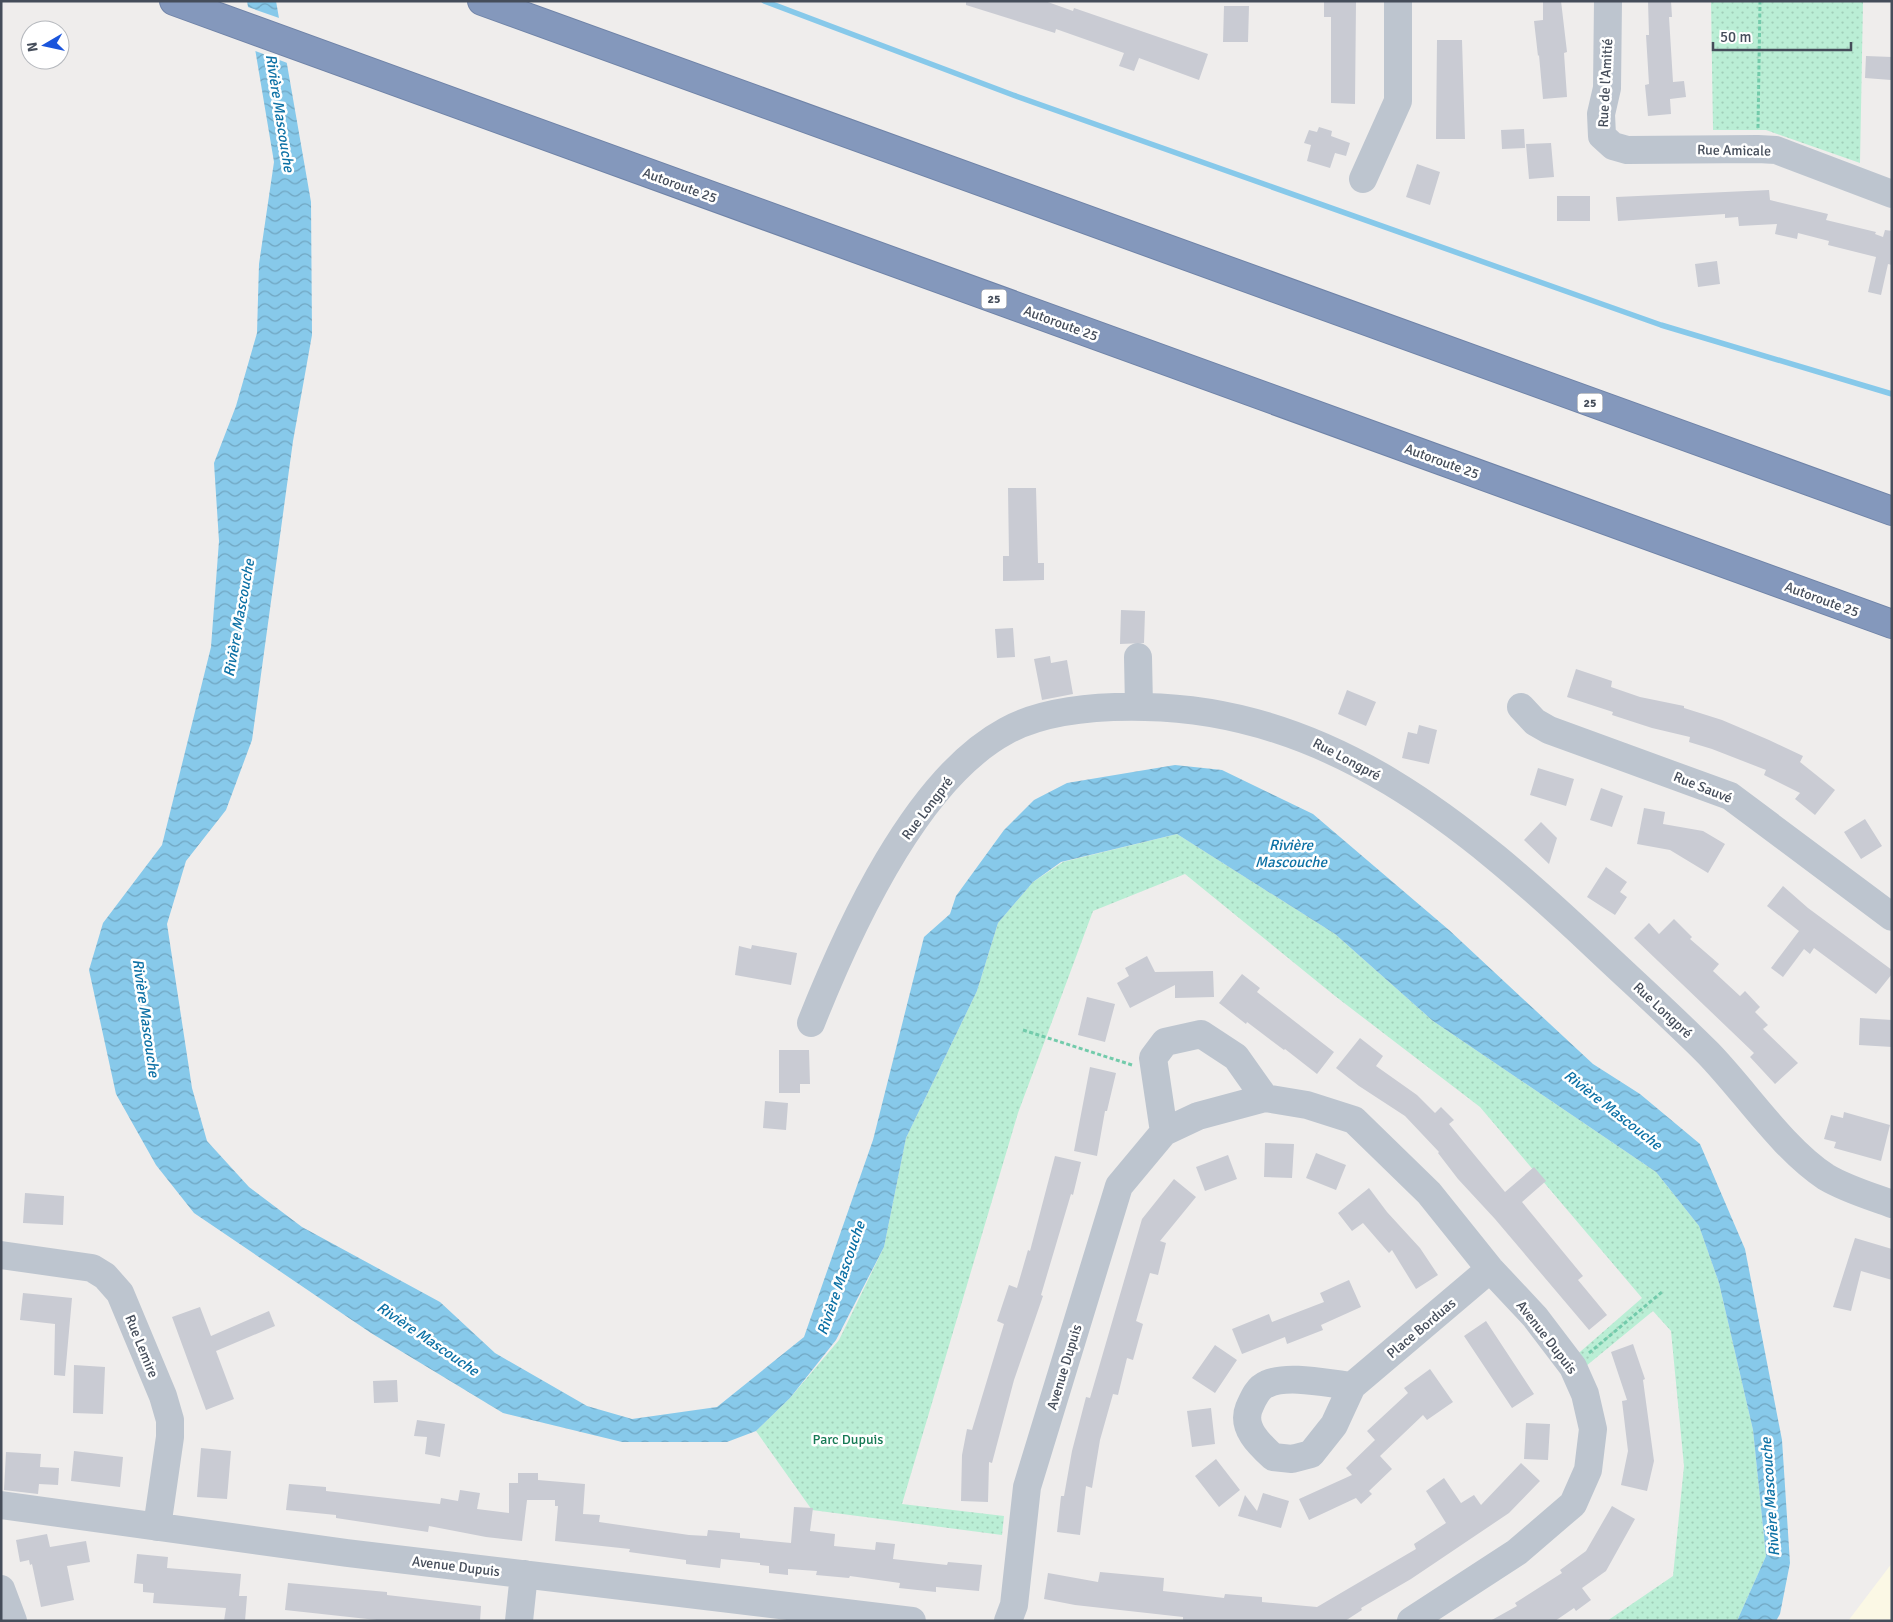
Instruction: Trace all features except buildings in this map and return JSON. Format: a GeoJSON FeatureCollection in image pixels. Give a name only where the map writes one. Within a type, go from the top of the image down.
{"type":"FeatureCollection","features":[{"type":"Feature","properties":{"kind":"highway","name":"25"},"geometry":{"type":"LineString","coordinates":[[482,1],[1892,512]]}},
{"type":"Feature","properties":{"kind":"highway","name":"Autoroute 25"},"geometry":{"type":"LineString","coordinates":[[175,2],[1892,624]]}},
{"type":"Feature","properties":{"kind":"street"},"geometry":{"type":"LineString","coordinates":[[1363,179],[1398,102],[1398,1]]}},
{"type":"Feature","properties":{"kind":"street","name":"Rue de l'Amitié"},"geometry":{"type":"LineString","coordinates":[[1602,136],[1601,114],[1607,88],[1608,1]]}},
{"type":"Feature","properties":{"kind":"street","name":"Rue Amicale"},"geometry":{"type":"LineString","coordinates":[[1602,136],[1613,146],[1627,150],[1758,148],[1776,150],[1892,194]]}},
{"type":"Feature","properties":{"kind":"street"},"geometry":{"type":"LineString","coordinates":[[1138,657],[1139,707]]}},
{"type":"Feature","properties":{"kind":"street","name":"Rue Sauvé"},"geometry":{"type":"LineString","coordinates":[[1521,706],[1535,722],[1549,730],[1730,796],[1892,917]]}},
{"type":"Feature","properties":{"kind":"street","name":"Rue Longpré"},"geometry":{"type":"LineString","coordinates":[[811,1023],[844,946],[871,893],[918,816],[959,766],[994,739],[1007,730],[1032,721],[1090,710],[1139,707],[1191,710],[1238,717],[1316,742],[1371,771],[1451,822],[1485,847],[1527,899],[1700,1046],[1814,1168],[1839,1184],[1892,1204]]}},
{"type":"Feature","properties":{"kind":"street"},"geometry":{"type":"LineString","coordinates":[[1164,1132],[1153,1058],[1165,1042],[1200,1034],[1236,1057],[1266,1098]]}},
{"type":"Feature","properties":{"kind":"street","name":"Avenue Dupuis"},"geometry":{"type":"LineString","coordinates":[[1008,1621],[1014,1605],[1027,1487],[1119,1186],[1164,1132],[1198,1116],[1266,1098],[1307,1105],[1354,1120],[1429,1193],[1490,1269],[1535,1317],[1573,1367],[1585,1394],[1593,1429],[1588,1470],[1573,1504],[1517,1552],[1411,1621]]}},
{"type":"Feature","properties":{"kind":"street","name":"Rue Lemire"},"geometry":{"type":"LineString","coordinates":[[1,1255],[92,1268],[105,1276],[120,1293],[169,1412],[170,1437],[156,1527]]}},
{"type":"Feature","properties":{"kind":"street","name":"Place Borduas"},"geometry":{"type":"LineString","coordinates":[[1352,1386],[1490,1269]]}},
{"type":"Feature","properties":{"kind":"street","name":"Avenue Dupuis"},"geometry":{"type":"LineString","coordinates":[[1,1505],[156,1527],[524,1574],[790,1614],[912,1621]]}},
{"type":"Feature","properties":{"kind":"street"},"geometry":{"type":"LineString","coordinates":[[519,1621],[524,1574]]}},
{"type":"Feature","properties":{"kind":"street"},"geometry":{"type":"LineString","coordinates":[[1,1589],[13,1621]]}},
{"type":"Feature","properties":{"kind":"path"},"geometry":{"type":"LineString","coordinates":[[1758,135],[1760,1]]}},
{"type":"Feature","properties":{"kind":"path"},"geometry":{"type":"LineString","coordinates":[[1022,1030],[1154,1072]]}},
{"type":"Feature","properties":{"kind":"path"},"geometry":{"type":"LineString","coordinates":[[1573,1367],[1662,1292]]}},
{"type":"Feature","properties":{"kind":"shaded area"},"geometry":{"type":"Polygon","coordinates":[[[1892,1563],[1892,1621],[1848,1621],[1892,1563]]]}},
{"type":"Feature","properties":{"kind":"green space"},"geometry":{"type":"Polygon","coordinates":[[[1711,1],[1863,1],[1860,163],[1766,130],[1713,130],[1711,1]]]}},
{"type":"Feature","properties":{"kind":"green space","name":"Parc Dupuis"},"geometry":{"type":"Polygon","coordinates":[[[1177,834],[1335,934],[1433,1021],[1656,1172],[1699,1226],[1719,1283],[1753,1430],[1766,1556],[1737,1621],[1607,1621],[1673,1576],[1684,1466],[1671,1331],[1653,1311],[1580,1371],[1573,1358],[1642,1298],[1480,1107],[1335,996],[1185,874],[1093,911],[1018,1113],[902,1504],[1004,1516],[1002,1535],[812,1510],[756,1431],[790,1398],[839,1340],[884,1247],[906,1138],[977,991],[998,923],[1033,882],[1063,862],[1177,834]]]}},
{"type":"Feature","properties":{"kind":"water","name":"Rivière Mascouche"},"geometry":{"type":"Polygon","coordinates":[[[247,1],[276,1],[311,202],[312,335],[293,441],[252,740],[226,810],[186,861],[167,924],[192,1088],[207,1141],[249,1187],[302,1227],[440,1302],[495,1353],[587,1406],[632,1419],[717,1407],[804,1337],[873,1140],[924,937],[950,914],[956,896],[1004,830],[1034,800],[1067,783],[1175,765],[1222,770],[1313,814],[1449,930],[1593,1064],[1640,1094],[1700,1144],[1745,1249],[1782,1440],[1790,1563],[1780,1614],[1776,1621],[1737,1621],[1766,1556],[1753,1430],[1719,1283],[1699,1226],[1656,1172],[1433,1021],[1335,934],[1177,834],[1061,862],[1033,882],[998,923],[977,991],[906,1138],[884,1247],[836,1340],[790,1398],[756,1431],[727,1442],[622,1442],[503,1413],[371,1333],[194,1213],[156,1165],[116,1094],[89,970],[103,923],[162,845],[211,647],[219,541],[214,463],[236,406],[257,333],[259,264],[274,162],[247,1]]]}},
{"type":"Feature","properties":{"kind":"pier"},"geometry":{"type":"Polygon","coordinates":[[[245,6],[282,19],[290,64],[253,50],[245,6]]]}},
{"type":"Feature","properties":{"kind":"waterway"},"geometry":{"type":"LineString","coordinates":[[764,1],[1013,95],[1661,325],[1892,394]]}}]}
